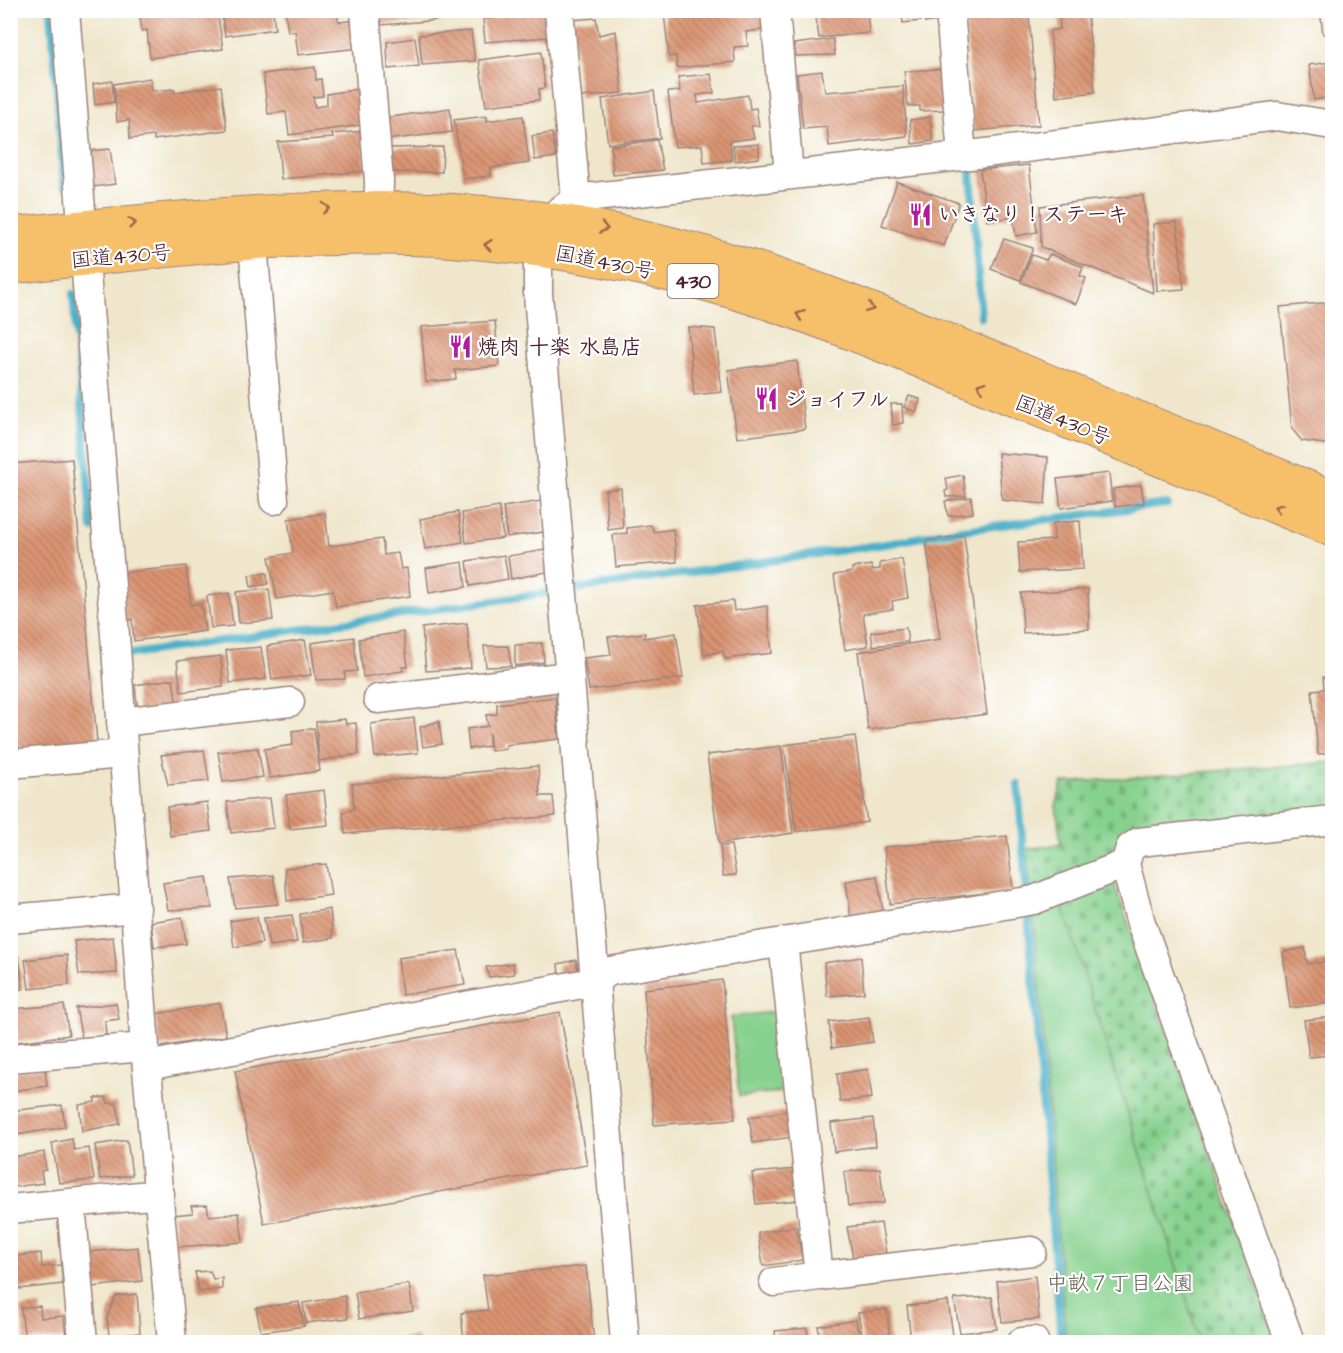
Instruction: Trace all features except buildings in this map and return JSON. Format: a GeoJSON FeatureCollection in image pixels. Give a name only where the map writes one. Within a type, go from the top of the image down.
{"type":"FeatureCollection","features":[{"type":"Feature","properties":{"kind":"highway","name":"国道430号"},"geometry":{"type":"LineString","coordinates":[[10,234],[319,208],[459,242],[538,250],[657,272],[771,304],[887,348],[1332,530]]}},
{"type":"Feature","properties":{"kind":"highway","name":"国道430号"},"geometry":{"type":"LineString","coordinates":[[10,267],[253,244],[379,222],[493,213],[549,219],[651,238],[719,255],[789,278],[888,315],[1332,497]]}},
{"type":"Feature","properties":{"kind":"street"},"geometry":{"type":"LineString","coordinates":[[65,10],[84,227],[121,722],[114,755],[136,908],[146,1057],[172,1342]]}},
{"type":"Feature","properties":{"kind":"street"},"geometry":{"type":"LineString","coordinates":[[365,10],[379,222]]}},
{"type":"Feature","properties":{"kind":"street"},"geometry":{"type":"LineString","coordinates":[[559,10],[576,199]]}},
{"type":"Feature","properties":{"kind":"street"},"geometry":{"type":"LineString","coordinates":[[775,10],[789,175]]}},
{"type":"Feature","properties":{"kind":"street"},"geometry":{"type":"LineString","coordinates":[[950,10],[967,155]]}},
{"type":"Feature","properties":{"kind":"street"},"geometry":{"type":"LineString","coordinates":[[624,1342],[538,294],[538,250],[549,219],[576,199],[967,155],[1277,116],[1332,125]]}},
{"type":"Feature","properties":{"kind":"street"},"geometry":{"type":"LineString","coordinates":[[253,244],[274,500]]}},
{"type":"Feature","properties":{"kind":"street"},"geometry":{"type":"LineString","coordinates":[[378,699],[568,676]]}},
{"type":"Feature","properties":{"kind":"street"},"geometry":{"type":"LineString","coordinates":[[121,722],[290,702]]}},
{"type":"Feature","properties":{"kind":"street"},"geometry":{"type":"LineString","coordinates":[[10,764],[114,755]]}},
{"type":"Feature","properties":{"kind":"street"},"geometry":{"type":"LineString","coordinates":[[1290,1342],[1141,923],[1125,864],[1130,848],[1139,842],[1332,820]]}},
{"type":"Feature","properties":{"kind":"street"},"geometry":{"type":"LineString","coordinates":[[10,1059],[146,1057],[593,982],[610,971],[1028,901],[1125,864]]}},
{"type":"Feature","properties":{"kind":"street"},"geometry":{"type":"LineString","coordinates":[[10,919],[136,908]]}},
{"type":"Feature","properties":{"kind":"street"},"geometry":{"type":"LineString","coordinates":[[783,942],[819,1276]]}},
{"type":"Feature","properties":{"kind":"street"},"geometry":{"type":"LineString","coordinates":[[10,1209],[160,1194]]}},
{"type":"Feature","properties":{"kind":"street"},"geometry":{"type":"LineString","coordinates":[[71,1203],[83,1342]]}},
{"type":"Feature","properties":{"kind":"street"},"geometry":{"type":"LineString","coordinates":[[774,1282],[1032,1251]]}},
{"type":"Feature","properties":{"kind":"green space"},"geometry":{"type":"Polygon","coordinates":[[[1332,762],[1332,812],[1125,833],[1120,841],[1120,856],[1031,893],[1026,849],[1061,844],[1056,806],[1062,783],[1332,762]]]}},
{"type":"Feature","properties":{"kind":"green space"},"geometry":{"type":"Polygon","coordinates":[[[1113,880],[1277,1342],[1200,1342],[1060,898],[1113,880]]]}},
{"type":"Feature","properties":{"kind":"green space","name":"中畝７丁目公園"},"geometry":{"type":"Polygon","coordinates":[[[1060,898],[1200,1342],[1066,1342],[1033,908],[1060,898]]]}},
{"type":"Feature","properties":{"kind":"green space"},"geometry":{"type":"Polygon","coordinates":[[[782,1011],[791,1091],[739,1096],[731,1017],[782,1011]]]}},
{"type":"Feature","properties":{"kind":"waterway"},"geometry":{"type":"LineString","coordinates":[[51,10],[64,185]]}},
{"type":"Feature","properties":{"kind":"waterway"},"geometry":{"type":"LineString","coordinates":[[970,158],[981,317]]}},
{"type":"Feature","properties":{"kind":"waterway"},"geometry":{"type":"LineString","coordinates":[[73,294],[92,528]]}},
{"type":"Feature","properties":{"kind":"waterway"},"geometry":{"type":"LineString","coordinates":[[576,589],[892,543],[939,533],[1167,504]]}},
{"type":"Feature","properties":{"kind":"waterway"},"geometry":{"type":"LineString","coordinates":[[125,655],[546,593]]}},
{"type":"Feature","properties":{"kind":"waterway"},"geometry":{"type":"LineString","coordinates":[[1018,784],[1061,1342]]}},
{"type":"Feature","properties":{"kind":"place","name":"いきなり！ステーキ"},"geometry":{"type":"Point","coordinates":[920,214]}},
{"type":"Feature","properties":{"kind":"place","name":"焼肉 十楽 水島店"},"geometry":{"type":"Point","coordinates":[460,347]}},
{"type":"Feature","properties":{"kind":"place","name":"ジョイフル"},"geometry":{"type":"Point","coordinates":[767,399]}}]}
